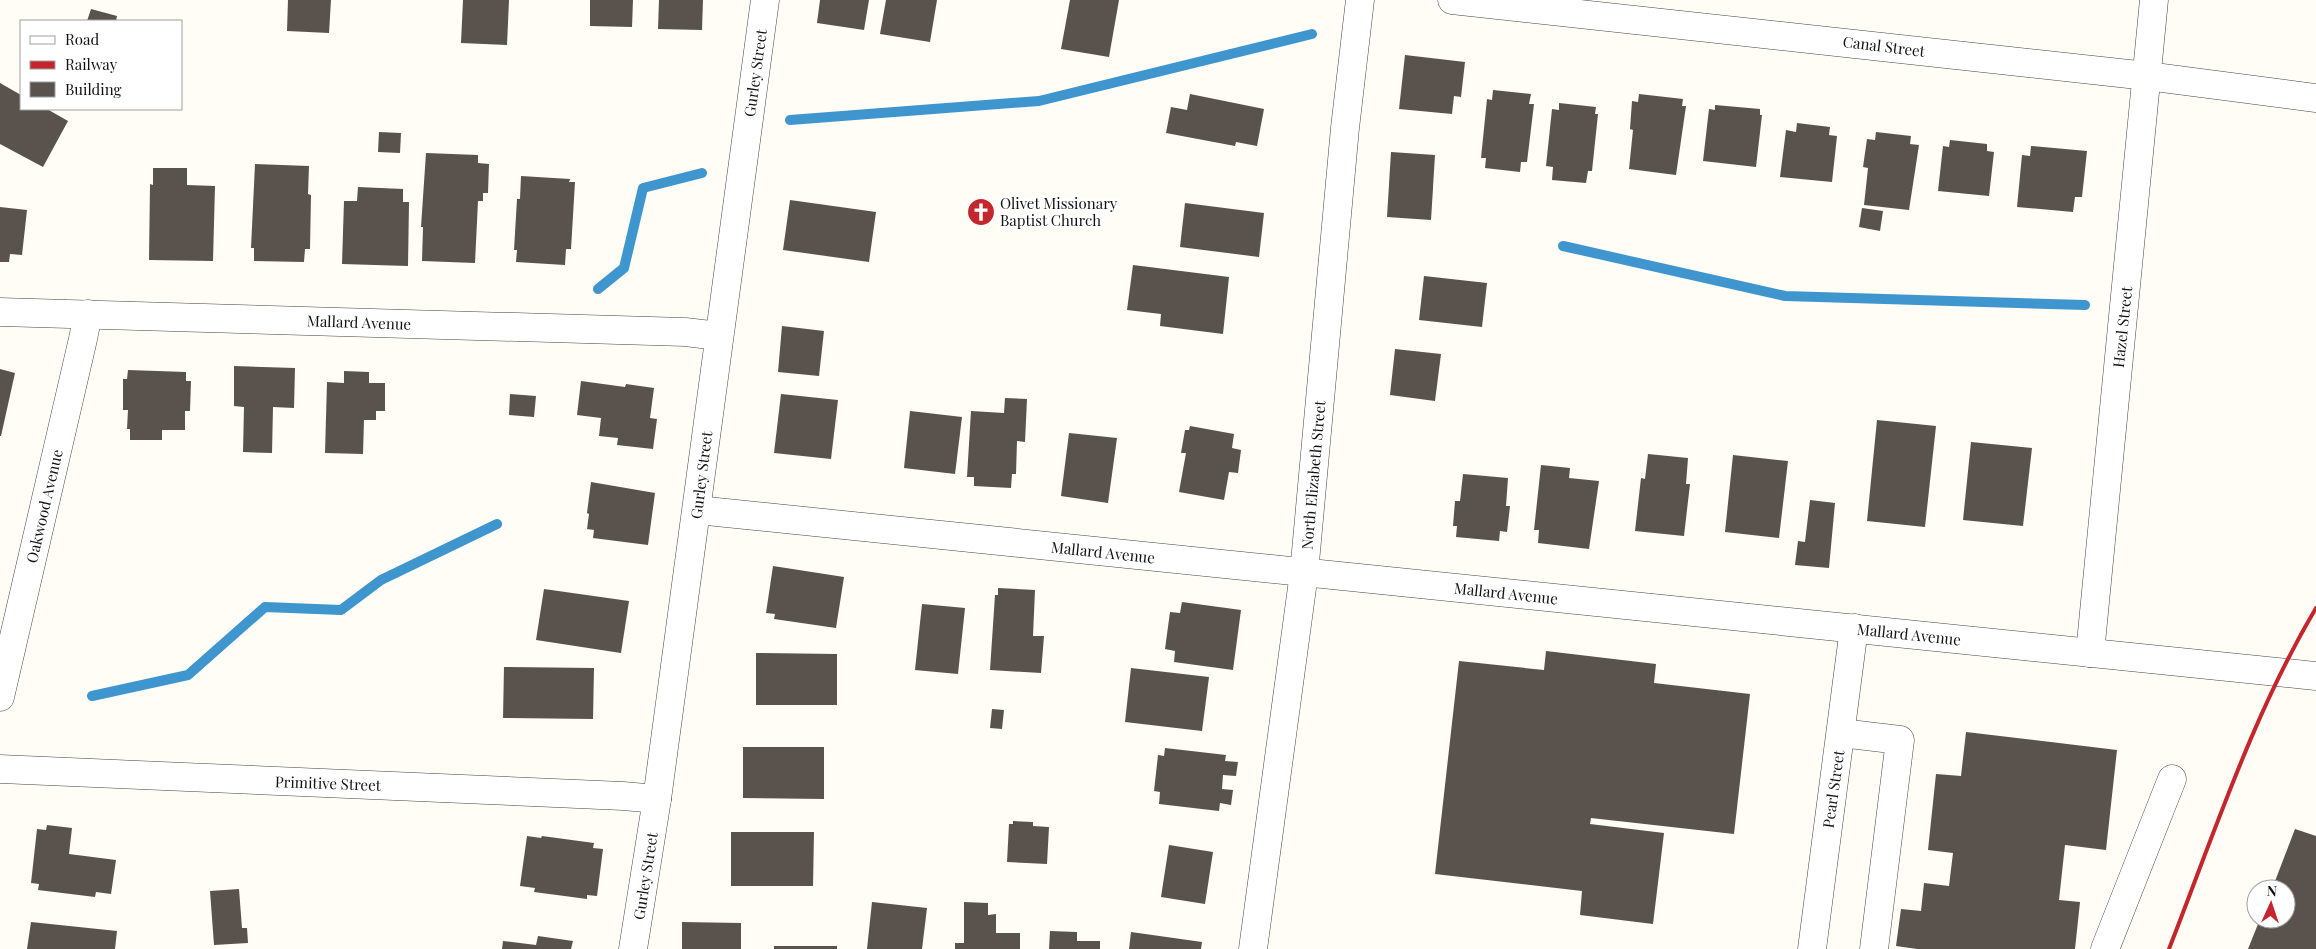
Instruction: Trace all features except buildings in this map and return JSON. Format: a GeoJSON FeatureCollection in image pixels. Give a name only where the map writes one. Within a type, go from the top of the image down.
{"type":"FeatureCollection","features":[{"type":"Feature","properties":{"kind":"street","name":"Gurley Street"},"geometry":{"type":"LineString","coordinates":[[633,949],[657,799],[765,0]]}},
{"type":"Feature","properties":{"kind":"street","name":"North Elizabeth Street"},"geometry":{"type":"LineString","coordinates":[[1253,949],[1304,573],[1344,138],[1360,0]]}},
{"type":"Feature","properties":{"kind":"street","name":"Canal Street"},"geometry":{"type":"LineString","coordinates":[[1452,0],[2147,76],[2316,98]]}},
{"type":"Feature","properties":{"kind":"street","name":"Hazel Street"},"geometry":{"type":"LineString","coordinates":[[2090,653],[2154,0]]}},
{"type":"Feature","properties":{"kind":"street","name":"Mallard Avenue"},"geometry":{"type":"LineString","coordinates":[[0,312],[675,332],[719,336]]}},
{"type":"Feature","properties":{"kind":"street","name":"Oakwood Avenue"},"geometry":{"type":"LineString","coordinates":[[0,697],[88,314]]}},
{"type":"Feature","properties":{"kind":"street","name":"Mallard Avenue"},"geometry":{"type":"LineString","coordinates":[[697,510],[2316,676]]}},
{"type":"Feature","properties":{"kind":"street","name":"Pearl Street"},"geometry":{"type":"LineString","coordinates":[[1812,949],[1854,628]]}},
{"type":"Feature","properties":{"kind":"street"},"geometry":{"type":"LineString","coordinates":[[1841,733],[1900,740],[1874,949]]}},
{"type":"Feature","properties":{"kind":"street","name":"Primitive Street"},"geometry":{"type":"LineString","coordinates":[[0,769],[657,799]]}},
{"type":"Feature","properties":{"kind":"street"},"geometry":{"type":"LineString","coordinates":[[2104,949],[2172,779]]}},
{"type":"Feature","properties":{"kind":"waterway"},"geometry":{"type":"LineString","coordinates":[[790,120],[1039,101],[1312,34]]}},
{"type":"Feature","properties":{"kind":"waterway"},"geometry":{"type":"LineString","coordinates":[[598,289],[624,268],[643,188],[702,173]]}},
{"type":"Feature","properties":{"kind":"waterway"},"geometry":{"type":"LineString","coordinates":[[1563,246],[1785,296],[2085,305]]}},
{"type":"Feature","properties":{"kind":"waterway"},"geometry":{"type":"LineString","coordinates":[[92,696],[188,675],[265,607],[341,610],[381,580],[497,524]]}},
{"type":"Feature","properties":{"kind":"railway"},"geometry":{"type":"LineString","coordinates":[[2169,949],[2254,732],[2293,648],[2316,608]]}},
{"type":"Feature","properties":{"kind":"place","name":"Olivet Missionary Baptist Church"},"geometry":{"type":"Point","coordinates":[981,212]}}]}
